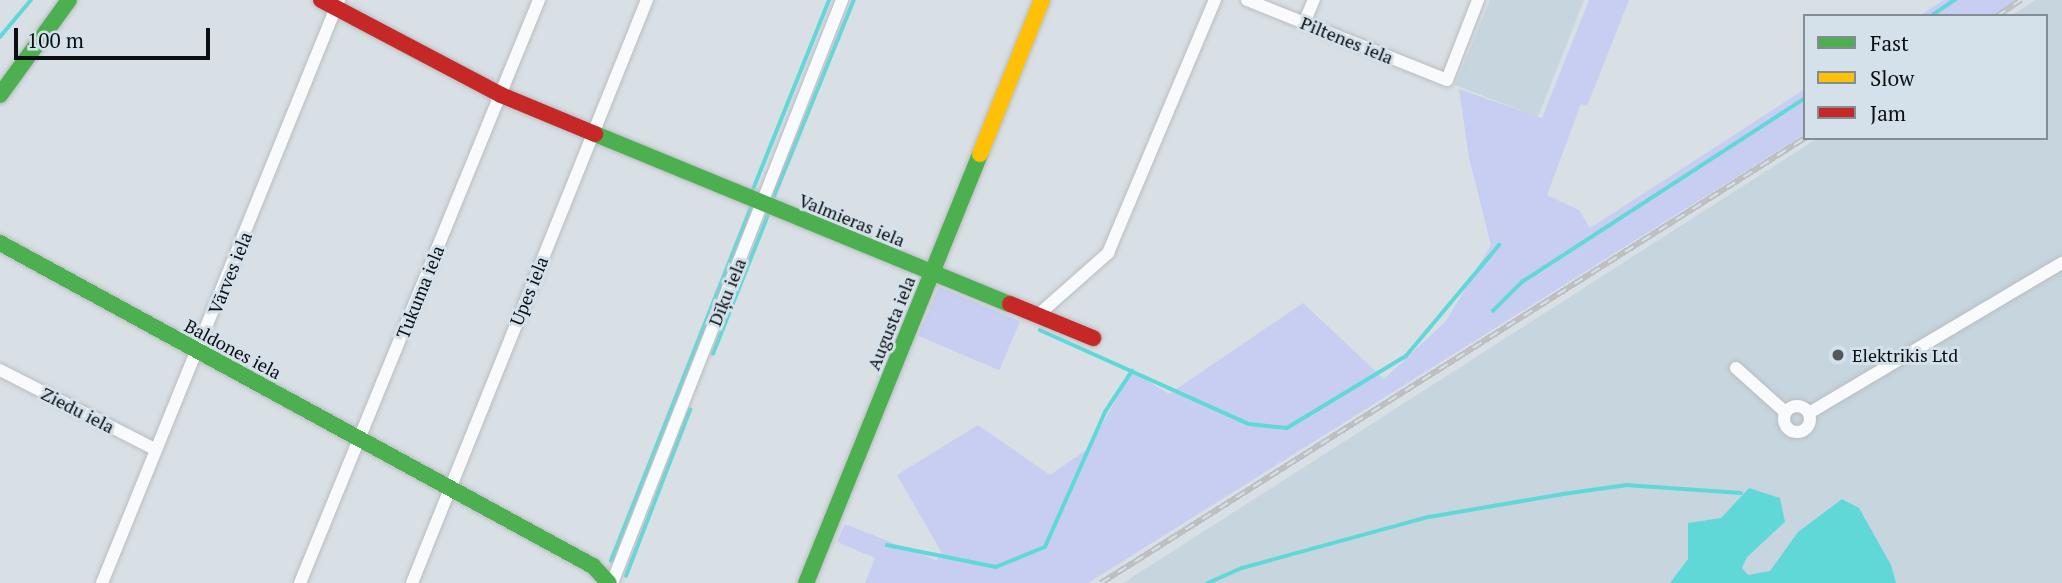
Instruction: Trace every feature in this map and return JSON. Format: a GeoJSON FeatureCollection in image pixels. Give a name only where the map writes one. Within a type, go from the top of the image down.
{"type":"FeatureCollection","features":[{"type":"Feature","properties":{"kind":"street"},"geometry":{"type":"LineString","coordinates":[[0,95],[69,0]]}},
{"type":"Feature","properties":{"kind":"street","name":"Valmieras iela"},"geometry":{"type":"LineString","coordinates":[[321,0],[338,4],[501,94],[762,204],[1093,338]]}},
{"type":"Feature","properties":{"kind":"street","name":"Tukuma iela"},"geometry":{"type":"LineString","coordinates":[[300,583],[539,0]]}},
{"type":"Feature","properties":{"kind":"street","name":"Upes iela"},"geometry":{"type":"LineString","coordinates":[[412,583],[647,0]]}},
{"type":"Feature","properties":{"kind":"street","name":"Dīķu iela"},"geometry":{"type":"LineString","coordinates":[[610,583],[842,0]]}},
{"type":"Feature","properties":{"kind":"street","name":"Augusta iela"},"geometry":{"type":"LineString","coordinates":[[806,583],[1042,0]]}},
{"type":"Feature","properties":{"kind":"street"},"geometry":{"type":"LineString","coordinates":[[1038,315],[1108,253],[1215,0]]}},
{"type":"Feature","properties":{"kind":"street","name":"Piltenes iela"},"geometry":{"type":"LineString","coordinates":[[1247,0],[1447,80],[1478,0]]}},
{"type":"Feature","properties":{"kind":"street"},"geometry":{"type":"LineString","coordinates":[[1304,23],[1314,0]]}},
{"type":"Feature","properties":{"kind":"street","name":"Vārves iela"},"geometry":{"type":"LineString","coordinates":[[102,583],[338,4]]}},
{"type":"Feature","properties":{"kind":"street","name":"Baldones iela"},"geometry":{"type":"LineString","coordinates":[[0,243],[593,566],[610,583]]}},
{"type":"Feature","properties":{"kind":"street"},"geometry":{"type":"LineString","coordinates":[[1809,413],[2062,263]]}},
{"type":"Feature","properties":{"kind":"street"},"geometry":{"type":"LineString","coordinates":[[1736,368],[1785,412],[1785,425],[1796,432],[1808,426],[1809,413]]}},
{"type":"Feature","properties":{"kind":"street","name":"Ziedu iela"},"geometry":{"type":"LineString","coordinates":[[0,370],[156,450]]}},
{"type":"Feature","properties":{"kind":"street"},"geometry":{"type":"LineString","coordinates":[[1785,412],[1798,405],[1809,413]]}},
{"type":"Feature","properties":{"kind":"shaded area"},"geometry":{"type":"Polygon","coordinates":[[[1490,0],[1584,0],[1538,117],[1455,85],[1490,0]]]}},
{"type":"Feature","properties":{"kind":"shaded area"},"geometry":{"type":"Polygon","coordinates":[[[1589,0],[1629,0],[1587,106],[1581,104],[1547,195],[1579,210],[1590,228],[1803,90],[1803,135],[1088,583],[865,583],[875,558],[837,542],[845,524],[936,560],[942,553],[897,475],[978,425],[1050,475],[1089,448],[1132,371],[1169,394],[1303,303],[1384,379],[1446,321],[1491,245],[1469,158],[1459,89],[1542,118],[1589,0]]]}},
{"type":"Feature","properties":{"kind":"shaded area"},"geometry":{"type":"Polygon","coordinates":[[[1943,0],[2016,0],[1994,14],[1922,14],[1943,0]]]}},
{"type":"Feature","properties":{"kind":"shaded area"},"geometry":{"type":"Polygon","coordinates":[[[2035,0],[2062,0],[2062,583],[1123,583],[1815,140],[2048,140],[2048,14],[2014,14],[2035,0]]]}},
{"type":"Feature","properties":{"kind":"shaded area"},"geometry":{"type":"Polygon","coordinates":[[[939,287],[1020,321],[999,370],[918,336],[939,287]]]}},
{"type":"Feature","properties":{"kind":"water"},"geometry":{"type":"Polygon","coordinates":[[[1749,488],[1780,498],[1785,522],[1747,557],[1742,568],[1748,575],[1770,571],[1798,532],[1842,499],[1859,508],[1891,565],[1896,583],[1670,583],[1688,559],[1688,523],[1721,518],[1749,488]]]}},
{"type":"Feature","properties":{"kind":"waterway"},"geometry":{"type":"LineString","coordinates":[[0,37],[31,0]]}},
{"type":"Feature","properties":{"kind":"waterway"},"geometry":{"type":"LineString","coordinates":[[752,192],[829,0]]}},
{"type":"Feature","properties":{"kind":"waterway"},"geometry":{"type":"LineString","coordinates":[[773,199],[854,0]]}},
{"type":"Feature","properties":{"kind":"waterway"},"geometry":{"type":"LineString","coordinates":[[1934,14],[1955,0]]}},
{"type":"Feature","properties":{"kind":"waterway"},"geometry":{"type":"LineString","coordinates":[[1493,311],[1522,282],[1803,99]]}},
{"type":"Feature","properties":{"kind":"waterway"},"geometry":{"type":"LineString","coordinates":[[611,561],[751,207]]}},
{"type":"Feature","properties":{"kind":"waterway"},"geometry":{"type":"LineString","coordinates":[[713,354],[768,215]]}},
{"type":"Feature","properties":{"kind":"waterway"},"geometry":{"type":"LineString","coordinates":[[1040,330],[1249,424],[1287,428],[1406,356],[1499,245]]}},
{"type":"Feature","properties":{"kind":"waterway"},"geometry":{"type":"LineString","coordinates":[[887,545],[996,567],[1045,547],[1105,412],[1132,371]]}},
{"type":"Feature","properties":{"kind":"waterway"},"geometry":{"type":"LineString","coordinates":[[626,576],[690,410]]}},
{"type":"Feature","properties":{"kind":"waterway"},"geometry":{"type":"LineString","coordinates":[[1208,583],[1242,568],[1429,517],[1563,494],[1626,485],[1741,493]]}},
{"type":"Feature","properties":{"kind":"railway"},"geometry":{"type":"LineString","coordinates":[[2000,14],[2021,0]]}},
{"type":"Feature","properties":{"kind":"railway"},"geometry":{"type":"LineString","coordinates":[[1101,583],[1803,139]]}},
{"type":"Feature","properties":{"kind":"traffic: fast"},"geometry":{"type":"LineString","coordinates":[[0,95],[69,0]]}},
{"type":"Feature","properties":{"kind":"traffic: fast"},"geometry":{"type":"LineString","coordinates":[[595,134],[1010,304]]}},
{"type":"Feature","properties":{"kind":"traffic: fast"},"geometry":{"type":"LineString","coordinates":[[806,583],[980,154]]}},
{"type":"Feature","properties":{"kind":"traffic: fast"},"geometry":{"type":"LineString","coordinates":[[0,243],[593,566],[609,583]]}},
{"type":"Feature","properties":{"kind":"traffic: slow"},"geometry":{"type":"LineString","coordinates":[[980,154],[1042,0]]}},
{"type":"Feature","properties":{"kind":"traffic: jam"},"geometry":{"type":"LineString","coordinates":[[321,0],[501,95],[595,134]]}},
{"type":"Feature","properties":{"kind":"traffic: jam"},"geometry":{"type":"LineString","coordinates":[[1010,304],[1093,338]]}},
{"type":"Feature","properties":{"kind":"place","name":"Elektrikis Ltd"},"geometry":{"type":"Point","coordinates":[1838,355]}}]}
